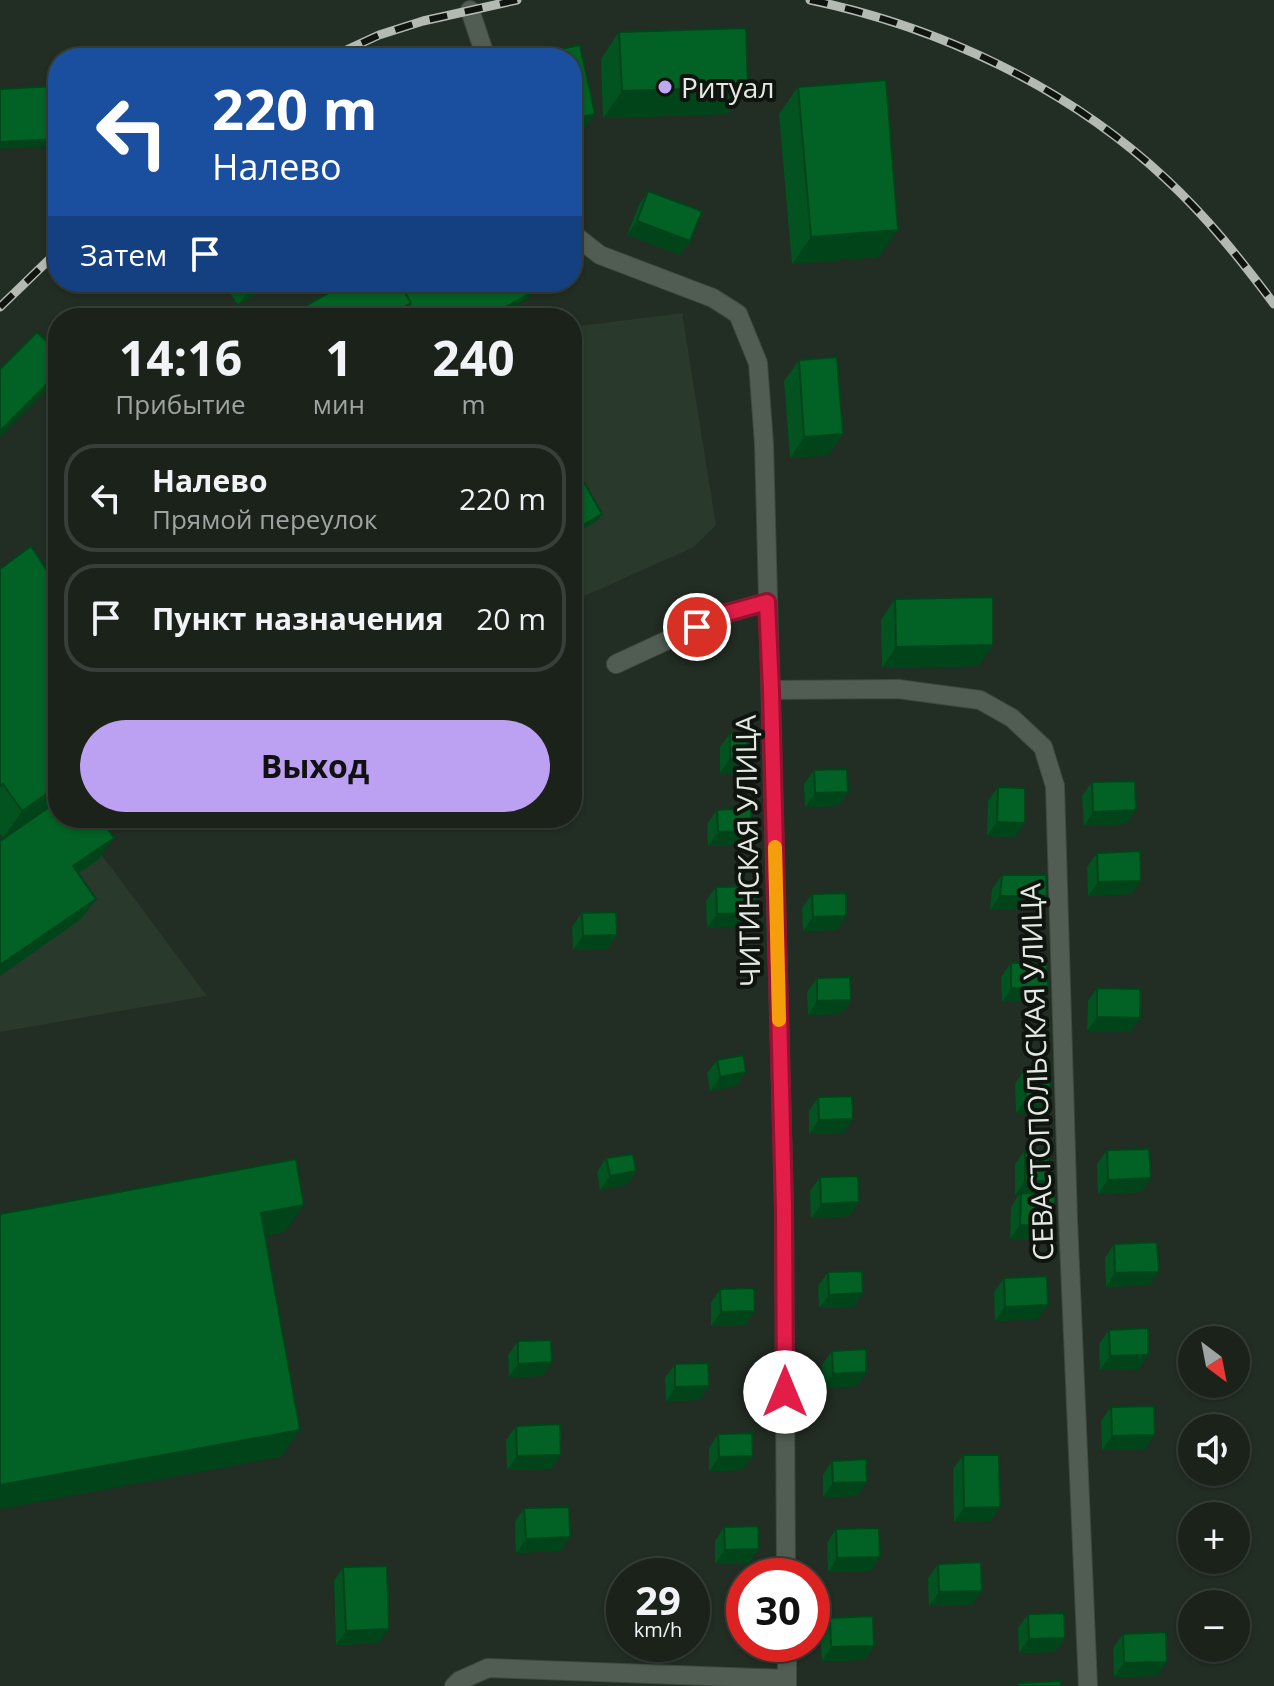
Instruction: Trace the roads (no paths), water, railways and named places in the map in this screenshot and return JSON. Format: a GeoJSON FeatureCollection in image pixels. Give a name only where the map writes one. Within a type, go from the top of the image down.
{"type":"FeatureCollection","features":[{"type":"Feature","properties":{"kind":"street"},"geometry":{"type":"LineString","coordinates":[[470,10],[483,48]]}},
{"type":"Feature","properties":{"kind":"street","name":"ЧИТИНСКАЯ УЛИЦА"},"geometry":{"type":"LineString","coordinates":[[582,241],[600,255],[713,298],[738,314],[758,363],[764,444],[784,1208],[786,1558]]}},
{"type":"Feature","properties":{"kind":"street"},"geometry":{"type":"LineString","coordinates":[[616,664],[724,614],[767,602]]}},
{"type":"Feature","properties":{"kind":"street","name":"СЕВАСТОПОЛЬСКАЯ УЛИЦА"},"geometry":{"type":"LineString","coordinates":[[771,690],[898,689],[980,700],[1012,718],[1043,747],[1055,786],[1068,1219],[1088,1686]]}},
{"type":"Feature","properties":{"kind":"street"},"geometry":{"type":"LineString","coordinates":[[454,1686],[488,1668],[787,1682]]}},
{"type":"Feature","properties":{"kind":"railway"},"geometry":{"type":"LineString","coordinates":[[351,48],[423,21],[517,0]]}},
{"type":"Feature","properties":{"kind":"railway"},"geometry":{"type":"LineString","coordinates":[[810,0],[859,12],[954,45],[1045,89],[1088,116],[1128,146],[1196,208],[1274,304]]}},
{"type":"Feature","properties":{"kind":"railway"},"geometry":{"type":"LineString","coordinates":[[0,307],[48,261]]}},
{"type":"Feature","properties":{"kind":"place","name":"Ритуал"},"geometry":{"type":"Point","coordinates":[665,87]}}]}
